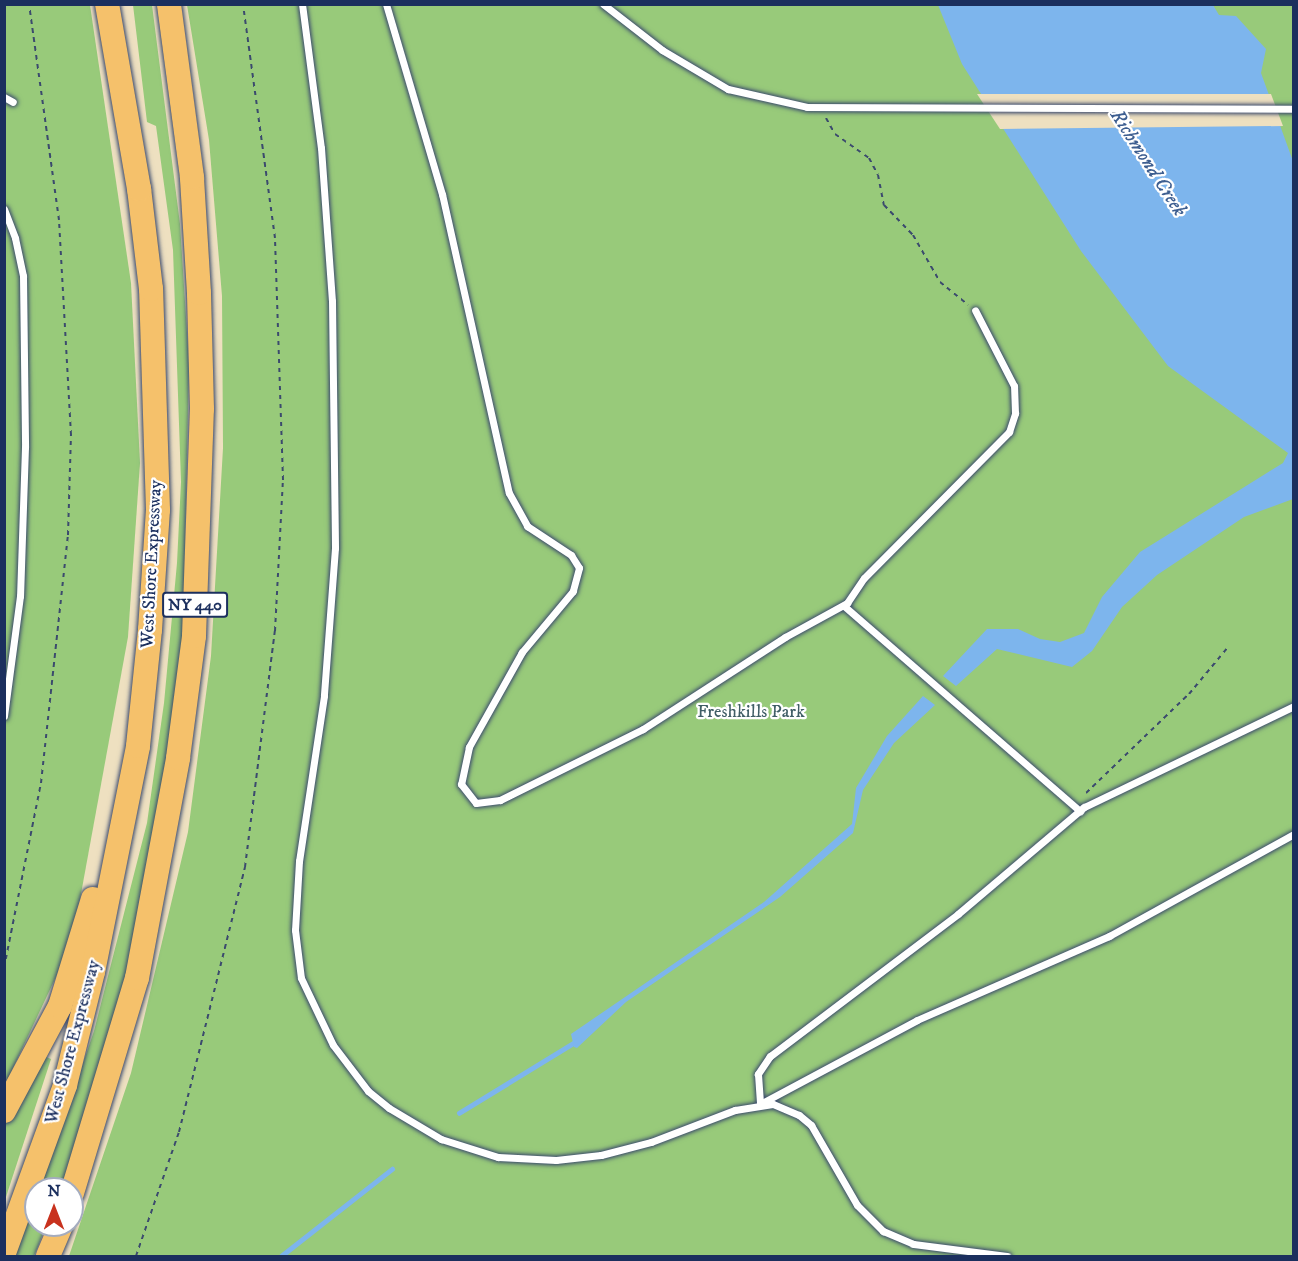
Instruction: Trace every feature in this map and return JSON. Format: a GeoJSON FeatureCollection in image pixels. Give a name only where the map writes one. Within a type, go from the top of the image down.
{"type":"FeatureCollection","features":[{"type":"Feature","properties":{"kind":"highway","name":"West Shore Expressway"},"geometry":{"type":"LineString","coordinates":[[4,1253],[64,1085],[93,972],[138,746],[150,630],[158,510],[151,289],[139,189],[107,4]]}},
{"type":"Feature","properties":{"kind":"highway","name":"NY 440"},"geometry":{"type":"LineString","coordinates":[[77,1177],[136,978],[178,758],[194,636],[202,420],[200,293],[192,177],[169,4]]}},
{"type":"Feature","properties":{"kind":"highway"},"geometry":{"type":"LineString","coordinates":[[4,1111],[60,1006],[82,940],[106,845],[150,630]]}},
{"type":"Feature","properties":{"kind":"highway"},"geometry":{"type":"LineString","coordinates":[[48,1257],[56,1237]]}},
{"type":"Feature","properties":{"kind":"lane"},"geometry":{"type":"LineString","coordinates":[[302,4],[324,191],[335,420],[334,548],[324,696],[295,898],[301,978],[333,1046],[368,1091],[412,1123],[471,1150],[530,1160],[601,1155],[760,1104],[917,1020],[1109,936],[1293,834]]}},
{"type":"Feature","properties":{"kind":"lane"},"geometry":{"type":"LineString","coordinates":[[386,4],[442,194],[509,493],[527,526],[571,555],[579,568],[573,591],[522,652],[488,709],[463,763],[464,792],[476,802],[500,800],[643,729],[785,637],[844,606],[864,578],[1009,432],[1015,413],[1014,386],[975,310]]}},
{"type":"Feature","properties":{"kind":"lane"},"geometry":{"type":"LineString","coordinates":[[603,4],[662,50],[728,89],[822,108],[1293,109]]}},
{"type":"Feature","properties":{"kind":"lane"},"geometry":{"type":"LineString","coordinates":[[4,98],[13,102]]}},
{"type":"Feature","properties":{"kind":"lane"},"geometry":{"type":"LineString","coordinates":[[4,209],[15,238],[23,276],[24,447],[20,596],[4,716]]}},
{"type":"Feature","properties":{"kind":"lane"},"geometry":{"type":"LineString","coordinates":[[844,606],[1080,811]]}},
{"type":"Feature","properties":{"kind":"lane"},"geometry":{"type":"LineString","coordinates":[[760,1104],[758,1074],[770,1056],[958,914],[1080,811],[1293,706]]}},
{"type":"Feature","properties":{"kind":"lane"},"geometry":{"type":"LineString","coordinates":[[760,1104],[787,1109],[811,1125],[857,1205],[883,1231],[913,1244],[1006,1257]]}},
{"type":"Feature","properties":{"kind":"path"},"geometry":{"type":"LineString","coordinates":[[4,968],[16,925],[47,740],[68,536],[71,435],[59,220],[29,4]]}},
{"type":"Feature","properties":{"kind":"path"},"geometry":{"type":"LineString","coordinates":[[136,1257],[179,1132],[245,867],[275,631],[281,458],[275,238],[243,4]]}},
{"type":"Feature","properties":{"kind":"path"},"geometry":{"type":"LineString","coordinates":[[822,108],[835,134],[874,166],[884,205],[913,235],[940,282],[975,310]]}},
{"type":"Feature","properties":{"kind":"path"},"geometry":{"type":"LineString","coordinates":[[1080,811],[1082,798],[1092,786],[1189,694],[1228,647]]}},
{"type":"Feature","properties":{"kind":"green space"},"geometry":{"type":"Polygon","coordinates":[[[5,5],[90,5],[131,283],[140,463],[128,637],[72,943],[5,1085],[5,5]]]}},
{"type":"Feature","properties":{"kind":"green space"},"geometry":{"type":"Polygon","coordinates":[[[133,5],[152,5],[180,224],[189,364],[183,635],[169,758],[148,884],[120,999],[83,1127],[64,1177],[44,1177],[94,1031],[147,823],[164,703],[177,563],[181,482],[173,250],[156,126],[147,122],[133,5]]]}},
{"type":"Feature","properties":{"kind":"green space","name":"Freshkills Park"},"geometry":{"type":"Polygon","coordinates":[[[187,5],[1293,5],[1293,1256],[69,1256],[75,1237],[84,1237],[84,1212],[131,1073],[188,832],[211,656],[223,448],[222,296],[209,140],[187,5]]]}},
{"type":"Feature","properties":{"kind":"green space"},"geometry":{"type":"Polygon","coordinates":[[[44,1056],[51,1059],[5,1200],[5,1121],[44,1056]]]}},
{"type":"Feature","properties":{"kind":"green space"},"geometry":{"type":"Polygon","coordinates":[[[24,1230],[24,1237],[42,1237],[34,1256],[14,1256],[24,1230]]]}},
{"type":"Feature","properties":{"kind":"water","name":"Richmond Creek"},"geometry":{"type":"Polygon","coordinates":[[[938,5],[1213,5],[1219,15],[1236,16],[1266,49],[1261,73],[1294,164],[1293,499],[1244,517],[1157,575],[1122,607],[1092,651],[1072,667],[997,649],[956,686],[943,676],[987,629],[1018,629],[1040,639],[1060,642],[1084,633],[1102,597],[1140,552],[1283,463],[1288,453],[1168,366],[1081,251],[962,64],[938,5]]]}},
{"type":"Feature","properties":{"kind":"water"},"geometry":{"type":"Polygon","coordinates":[[[923,696],[935,705],[894,743],[863,790],[853,833],[780,897],[626,1002],[577,1048],[574,1047],[571,1034],[764,902],[852,824],[856,788],[887,736],[923,696]]]}},
{"type":"Feature","properties":{"kind":"pier"},"geometry":{"type":"Polygon","coordinates":[[[977,94],[1271,94],[1283,126],[1000,129],[977,94]]]}},
{"type":"Feature","properties":{"kind":"waterway"},"geometry":{"type":"LineString","coordinates":[[459,1113],[578,1040]]}},
{"type":"Feature","properties":{"kind":"waterway"},"geometry":{"type":"LineString","coordinates":[[281,1256],[392,1169]]}}]}
